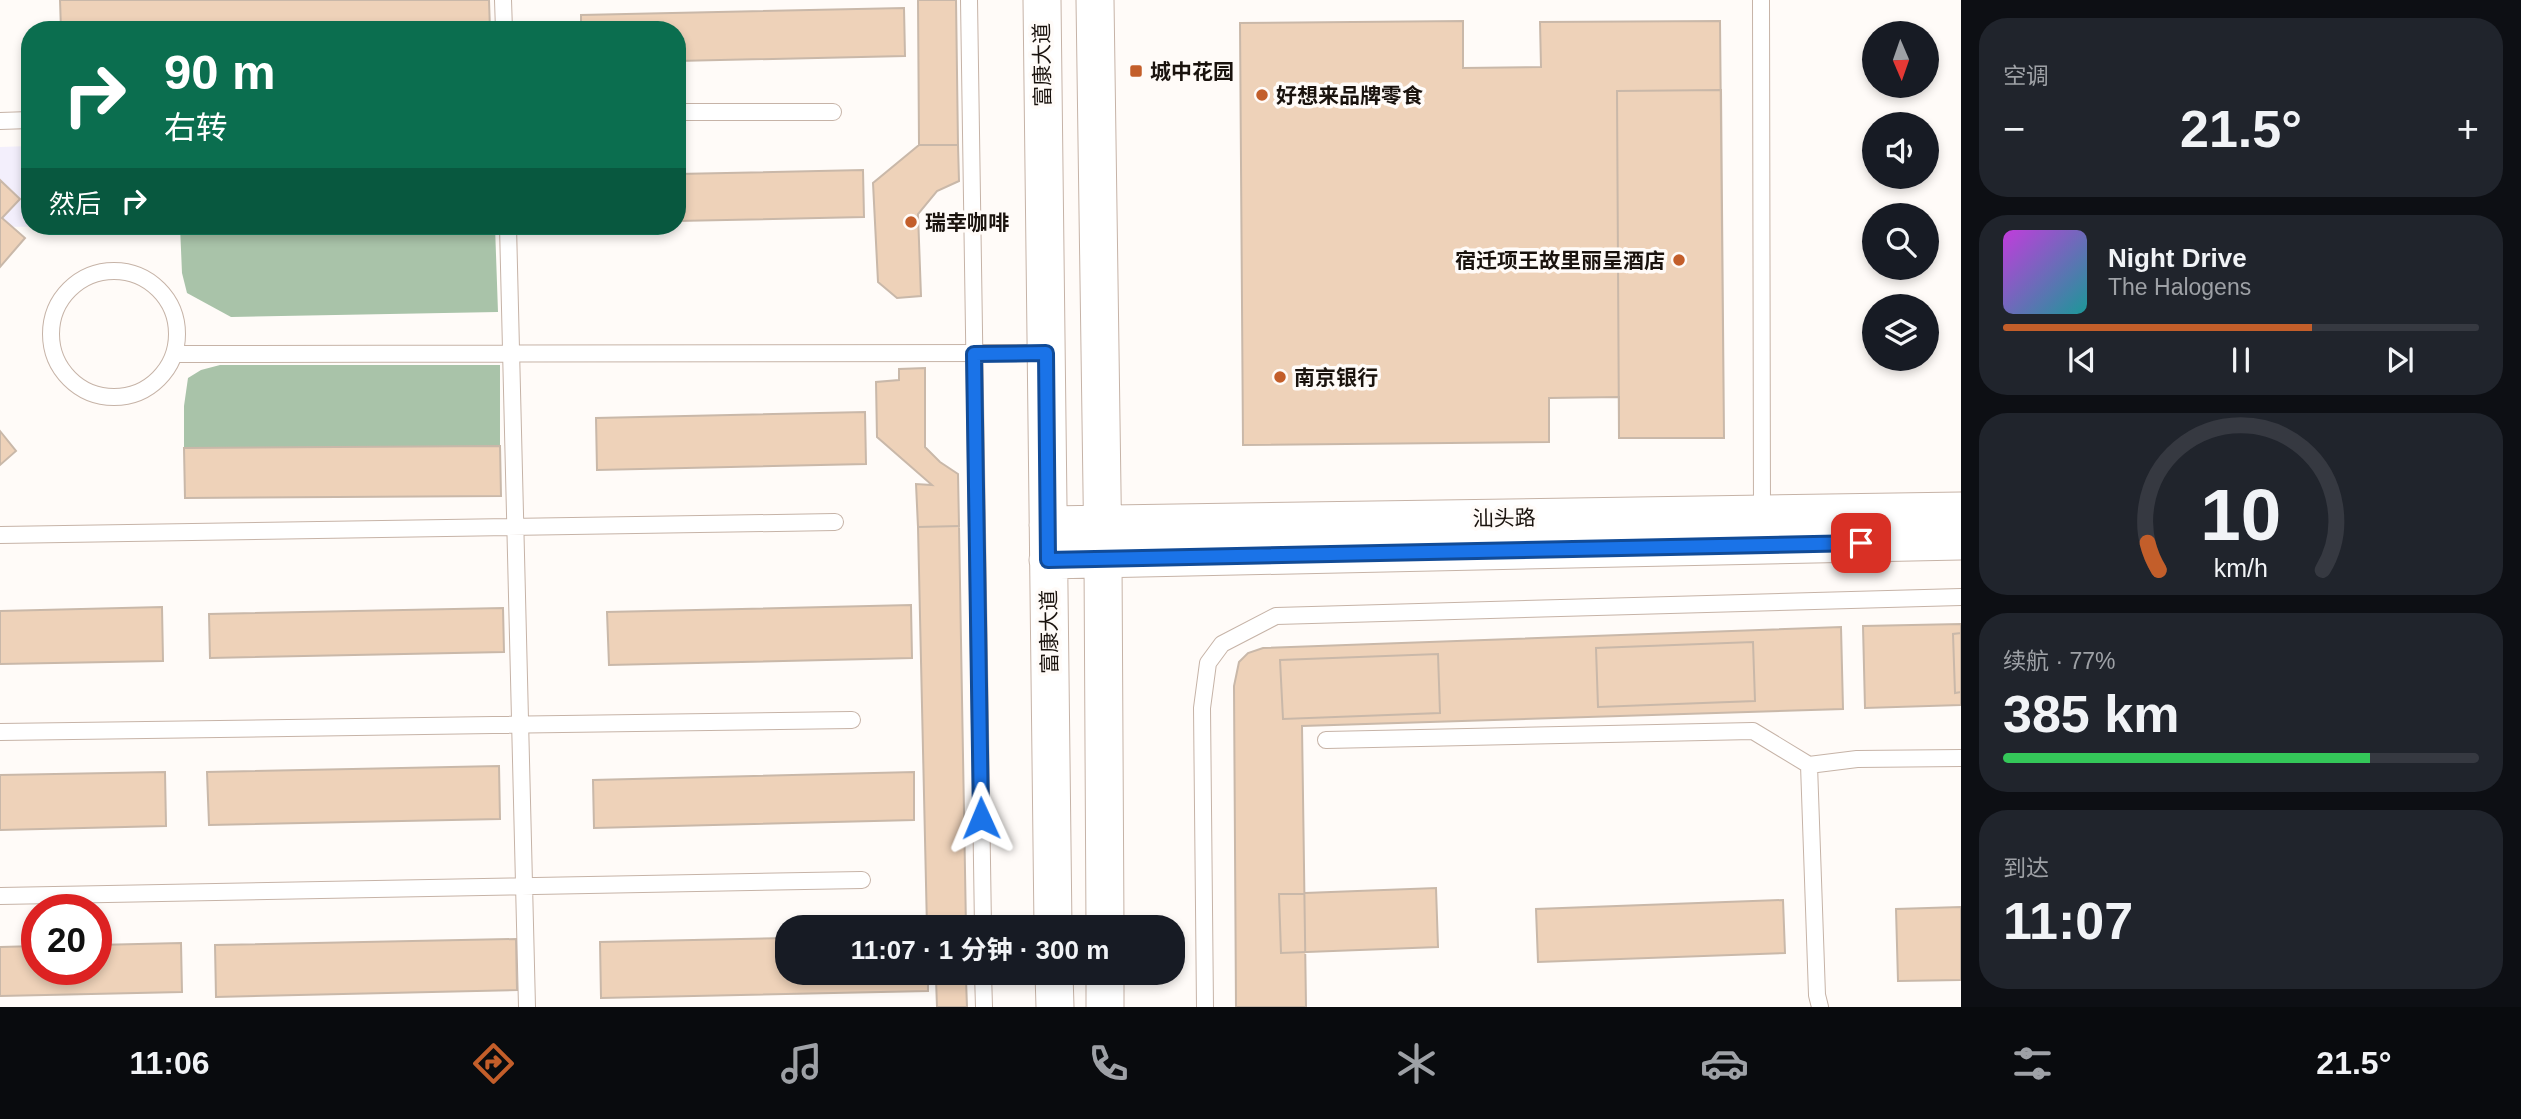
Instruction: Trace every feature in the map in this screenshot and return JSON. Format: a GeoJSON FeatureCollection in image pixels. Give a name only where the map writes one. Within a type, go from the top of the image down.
{"type":"FeatureCollection","features":[{"type":"Feature","properties":{"kind":"street","name":"富康大道"},"geometry":{"type":"LineString","coordinates":[[1042,0],[1054,915]]}},
{"type":"Feature","properties":{"kind":"street"},"geometry":{"type":"LineString","coordinates":[[1095,0],[1105,915]]}},
{"type":"Feature","properties":{"kind":"street","name":"汕头路"},"geometry":{"type":"LineString","coordinates":[[1048,543],[1761,529],[1961,511]]}},
{"type":"Feature","properties":{"kind":"street","name":"汕头路"},"geometry":{"type":"LineString","coordinates":[[1761,529],[1961,541]]}},
{"type":"Feature","properties":{"kind":"street"},"geometry":{"type":"LineString","coordinates":[[1054,985],[1055,1007]]}},
{"type":"Feature","properties":{"kind":"street"},"geometry":{"type":"LineString","coordinates":[[1105,985],[1105,1007]]}},
{"type":"Feature","properties":{"kind":"lane"},"geometry":{"type":"LineString","coordinates":[[503,0],[504,21]]}},
{"type":"Feature","properties":{"kind":"lane"},"geometry":{"type":"LineString","coordinates":[[969,0],[983,915]]}},
{"type":"Feature","properties":{"kind":"lane"},"geometry":{"type":"LineString","coordinates":[[1761,0],[1761,529]]}},
{"type":"Feature","properties":{"kind":"lane"},"geometry":{"type":"LineString","coordinates":[[686,112],[833,112]]}},
{"type":"Feature","properties":{"kind":"lane"},"geometry":{"type":"LineString","coordinates":[[0,121],[21,120]]}},
{"type":"Feature","properties":{"kind":"lane"},"geometry":{"type":"LineString","coordinates":[[508,235],[527,1007]]}},
{"type":"Feature","properties":{"kind":"lane"},"geometry":{"type":"LineString","coordinates":[[105,271],[127,272],[146,280],[163,294],[173,312],[177,333],[174,354],[164,372],[149,386],[130,395],[110,397],[90,393],[72,382],[59,367],[51,348],[50,327],[56,308],[67,291],[84,278],[105,271]]}},
{"type":"Feature","properties":{"kind":"lane"},"geometry":{"type":"LineString","coordinates":[[174,354],[1046,353]]}},
{"type":"Feature","properties":{"kind":"lane"},"geometry":{"type":"LineString","coordinates":[[0,535],[835,522]]}},
{"type":"Feature","properties":{"kind":"lane"},"geometry":{"type":"LineString","coordinates":[[1205,1007],[1202,708],[1208,663],[1222,644],[1276,616],[1961,597]]}},
{"type":"Feature","properties":{"kind":"lane"},"geometry":{"type":"LineString","coordinates":[[0,732],[852,720]]}},
{"type":"Feature","properties":{"kind":"lane"},"geometry":{"type":"LineString","coordinates":[[1326,740],[1753,731],[1809,765],[1857,760],[1961,758]]}},
{"type":"Feature","properties":{"kind":"lane"},"geometry":{"type":"LineString","coordinates":[[1809,765],[1817,995],[1820,1007]]}},
{"type":"Feature","properties":{"kind":"lane"},"geometry":{"type":"LineString","coordinates":[[0,896],[862,880]]}},
{"type":"Feature","properties":{"kind":"lane"},"geometry":{"type":"LineString","coordinates":[[983,985],[984,1007]]}},
{"type":"Feature","properties":{"kind":"shaded area"},"geometry":{"type":"Polygon","coordinates":[[[21,146],[21,227],[0,227],[0,147],[21,146]]]}},
{"type":"Feature","properties":{"kind":"green space"},"geometry":{"type":"Polygon","coordinates":[[[180,235],[495,235],[498,312],[231,317],[187,293],[182,273],[180,235]]]}},
{"type":"Feature","properties":{"kind":"green space"},"geometry":{"type":"Polygon","coordinates":[[[220,365],[500,365],[500,446],[184,448],[184,406],[188,378],[201,370],[220,365]]]}},
{"type":"Feature","properties":{"kind":"building"},"geometry":{"type":"Polygon","coordinates":[[[60,0],[489,0],[490,21],[61,21],[60,0]]]}},
{"type":"Feature","properties":{"kind":"building"},"geometry":{"type":"Polygon","coordinates":[[[918,0],[956,0],[958,145],[919,145],[918,0]]]}},
{"type":"Feature","properties":{"kind":"building"},"geometry":{"type":"Polygon","coordinates":[[[904,8],[905,56],[686,61],[686,21],[581,21],[581,15],[904,8]]]}},
{"type":"Feature","properties":{"kind":"building"},"geometry":{"type":"Polygon","coordinates":[[[1463,21],[1463,68],[1541,67],[1540,22],[1720,21],[1724,438],[1619,438],[1619,397],[1549,398],[1549,442],[1243,445],[1240,23],[1463,21]]]}},
{"type":"Feature","properties":{"kind":"building"},"geometry":{"type":"Polygon","coordinates":[[[1721,90],[1724,438],[1619,438],[1617,91],[1721,90]]]}},
{"type":"Feature","properties":{"kind":"building"},"geometry":{"type":"Polygon","coordinates":[[[919,145],[958,145],[959,181],[937,191],[918,214],[921,296],[897,298],[878,282],[873,183],[919,145]]]}},
{"type":"Feature","properties":{"kind":"building"},"geometry":{"type":"Polygon","coordinates":[[[863,170],[864,217],[686,221],[686,174],[863,170]]]}},
{"type":"Feature","properties":{"kind":"building"},"geometry":{"type":"Polygon","coordinates":[[[0,180],[20,199],[2,218],[25,238],[0,267],[0,180]]]}},
{"type":"Feature","properties":{"kind":"building"},"geometry":{"type":"Polygon","coordinates":[[[925,368],[925,447],[940,462],[958,474],[959,526],[918,527],[916,484],[932,485],[877,437],[876,382],[899,380],[899,369],[925,368]]]}},
{"type":"Feature","properties":{"kind":"building"},"geometry":{"type":"Polygon","coordinates":[[[865,412],[866,464],[597,470],[596,418],[865,412]]]}},
{"type":"Feature","properties":{"kind":"building"},"geometry":{"type":"Polygon","coordinates":[[[0,431],[16,451],[0,465],[0,431]]]}},
{"type":"Feature","properties":{"kind":"building"},"geometry":{"type":"Polygon","coordinates":[[[500,446],[501,496],[185,498],[184,448],[500,446]]]}},
{"type":"Feature","properties":{"kind":"building"},"geometry":{"type":"Polygon","coordinates":[[[959,526],[966,915],[927,915],[918,527],[959,526]]]}},
{"type":"Feature","properties":{"kind":"building"},"geometry":{"type":"Polygon","coordinates":[[[911,605],[912,658],[609,665],[607,612],[911,605]]]}},
{"type":"Feature","properties":{"kind":"building"},"geometry":{"type":"Polygon","coordinates":[[[162,607],[163,661],[0,664],[0,611],[162,607]]]}},
{"type":"Feature","properties":{"kind":"building"},"geometry":{"type":"Polygon","coordinates":[[[503,608],[504,652],[210,658],[209,614],[503,608]]]}},
{"type":"Feature","properties":{"kind":"building"},"geometry":{"type":"Polygon","coordinates":[[[1961,624],[1961,705],[1865,708],[1863,626],[1961,624]]]}},
{"type":"Feature","properties":{"kind":"building"},"geometry":{"type":"Polygon","coordinates":[[[1841,627],[1843,709],[1302,726],[1306,1007],[1236,1007],[1234,686],[1239,662],[1248,653],[1263,648],[1841,627]]]}},
{"type":"Feature","properties":{"kind":"building"},"geometry":{"type":"Polygon","coordinates":[[[1961,633],[1961,692],[1955,693],[1953,634],[1961,633]]]}},
{"type":"Feature","properties":{"kind":"building"},"geometry":{"type":"Polygon","coordinates":[[[1753,642],[1755,701],[1598,707],[1596,648],[1753,642]]]}},
{"type":"Feature","properties":{"kind":"building"},"geometry":{"type":"Polygon","coordinates":[[[1438,654],[1440,713],[1283,719],[1280,660],[1438,654]]]}},
{"type":"Feature","properties":{"kind":"building"},"geometry":{"type":"Polygon","coordinates":[[[499,766],[500,819],[209,825],[207,772],[499,766]]]}},
{"type":"Feature","properties":{"kind":"building"},"geometry":{"type":"Polygon","coordinates":[[[165,772],[166,826],[0,830],[0,775],[165,772]]]}},
{"type":"Feature","properties":{"kind":"building"},"geometry":{"type":"Polygon","coordinates":[[[914,772],[914,820],[594,828],[593,780],[914,772]]]}},
{"type":"Feature","properties":{"kind":"building"},"geometry":{"type":"Polygon","coordinates":[[[1436,888],[1438,947],[1281,953],[1279,894],[1436,888]]]}},
{"type":"Feature","properties":{"kind":"building"},"geometry":{"type":"Polygon","coordinates":[[[1783,900],[1785,953],[1538,962],[1536,909],[1783,900]]]}},
{"type":"Feature","properties":{"kind":"building"},"geometry":{"type":"Polygon","coordinates":[[[1961,907],[1961,980],[1898,981],[1896,909],[1961,907]]]}},
{"type":"Feature","properties":{"kind":"building"},"geometry":{"type":"Polygon","coordinates":[[[775,938],[775,985],[928,985],[928,991],[601,998],[600,942],[775,938]]]}},
{"type":"Feature","properties":{"kind":"building"},"geometry":{"type":"Polygon","coordinates":[[[516,939],[517,990],[216,997],[215,945],[516,939]]]}},
{"type":"Feature","properties":{"kind":"building"},"geometry":{"type":"Polygon","coordinates":[[[181,943],[182,992],[0,996],[0,947],[21,946],[21,985],[112,985],[112,945],[181,943]]]}},
{"type":"Feature","properties":{"kind":"building"},"geometry":{"type":"Polygon","coordinates":[[[936,985],[966,985],[967,1007],[937,1007],[936,985]]]}},
{"type":"Feature","properties":{"kind":"place","name":"城中花园"},"geometry":{"type":"Point","coordinates":[1136,71]}},
{"type":"Feature","properties":{"kind":"place","name":"好想来品牌零食"},"geometry":{"type":"Point","coordinates":[1262,95]}},
{"type":"Feature","properties":{"kind":"place","name":"瑞幸咖啡"},"geometry":{"type":"Point","coordinates":[911,222]}},
{"type":"Feature","properties":{"kind":"place","name":"宿迁项王故里丽呈酒店"},"geometry":{"type":"Point","coordinates":[1679,260]}},
{"type":"Feature","properties":{"kind":"place","name":"南京银行"},"geometry":{"type":"Point","coordinates":[1280,377]}},
{"type":"Feature","properties":{"kind":"route"},"geometry":{"type":"LineString","coordinates":[[981,818],[974,354],[1046,353],[1048,560],[1861,543]]}}]}
